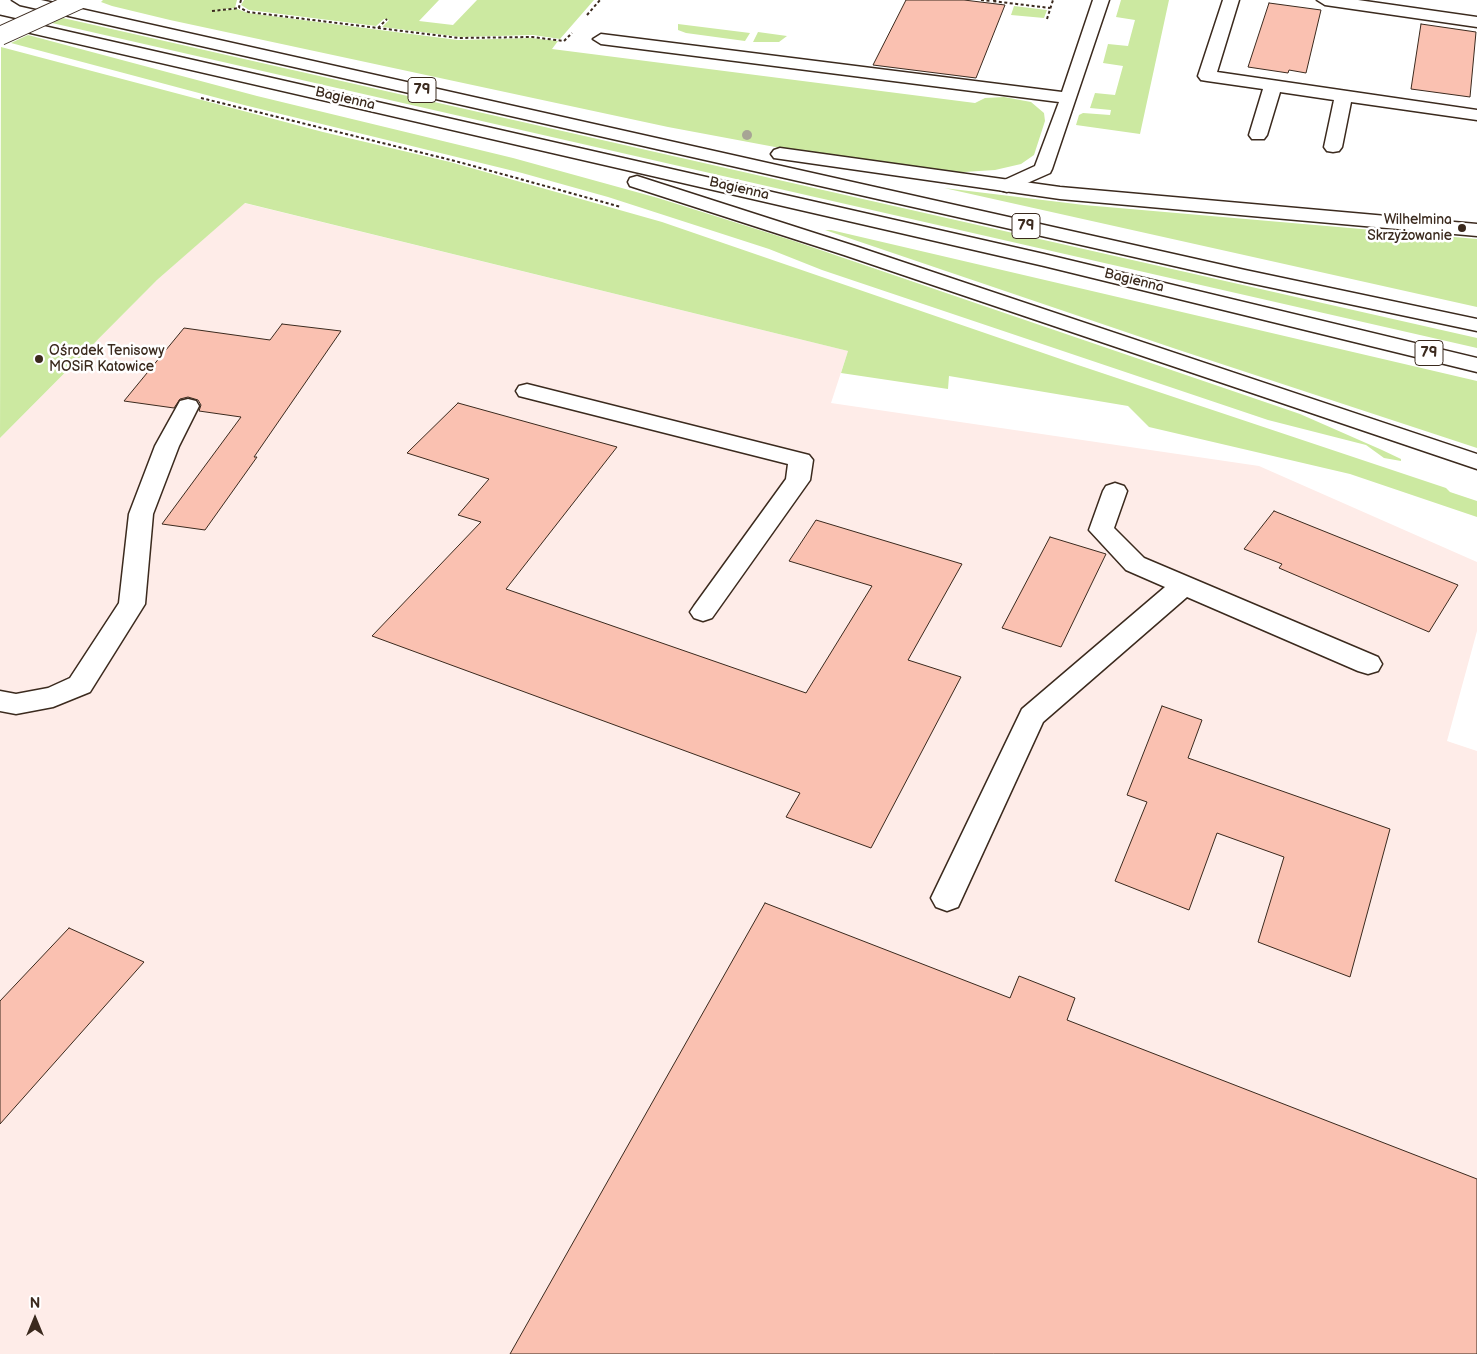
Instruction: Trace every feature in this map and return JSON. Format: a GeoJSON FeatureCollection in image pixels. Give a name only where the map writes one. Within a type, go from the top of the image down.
{"type":"FeatureCollection","features":[{"type":"Feature","properties":{"kind":"main road","name":"Bagienna"},"geometry":{"type":"LineString","coordinates":[[20,0],[1477,325]]}},
{"type":"Feature","properties":{"kind":"main road"},"geometry":{"type":"LineString","coordinates":[[0,36],[79,0]]}},
{"type":"Feature","properties":{"kind":"main road"},"geometry":{"type":"LineString","coordinates":[[1007,186],[1043,169],[1069,98],[1101,0]]}},
{"type":"Feature","properties":{"kind":"main road"},"geometry":{"type":"LineString","coordinates":[[1232,0],[1207,76],[1477,115]]}},
{"type":"Feature","properties":{"kind":"main road"},"geometry":{"type":"LineString","coordinates":[[1325,0],[1376,4],[1477,22]]}},
{"type":"Feature","properties":{"kind":"main road","name":"Bagienna"},"geometry":{"type":"LineString","coordinates":[[0,21],[1044,260],[1477,365]]}},
{"type":"Feature","properties":{"kind":"main road"},"geometry":{"type":"LineString","coordinates":[[601,39],[1069,98]]}},
{"type":"Feature","properties":{"kind":"main road"},"geometry":{"type":"LineString","coordinates":[[1258,136],[1273,86]]}},
{"type":"Feature","properties":{"kind":"main road"},"geometry":{"type":"LineString","coordinates":[[1333,147],[1343,97]]}},
{"type":"Feature","properties":{"kind":"main road"},"geometry":{"type":"LineString","coordinates":[[457,125],[851,251],[1477,462]]}},
{"type":"Feature","properties":{"kind":"main road"},"geometry":{"type":"LineString","coordinates":[[576,125],[1007,186],[1477,230]]}},
{"type":"Feature","properties":{"kind":"main road"},"geometry":{"type":"LineString","coordinates":[[527,390],[801,460],[798,480],[703,612]]}},
{"type":"Feature","properties":{"kind":"main road"},"geometry":{"type":"LineString","coordinates":[[0,701],[16,704],[53,697],[80,685],[127,612],[132,604],[141,514],[167,446],[188,406]]}},
{"type":"Feature","properties":{"kind":"main road"},"geometry":{"type":"LineString","coordinates":[[1115,491],[1101,530],[1135,564],[1368,664]]}},
{"type":"Feature","properties":{"kind":"main road"},"geometry":{"type":"LineString","coordinates":[[947,898],[1032,716],[1183,586]]}},
{"type":"Feature","properties":{"kind":"path"},"geometry":{"type":"LineString","coordinates":[[240,8],[238,5],[241,0]]}},
{"type":"Feature","properties":{"kind":"path"},"geometry":{"type":"LineString","coordinates":[[582,20],[600,0]]}},
{"type":"Feature","properties":{"kind":"path"},"geometry":{"type":"LineString","coordinates":[[981,0],[1050,8]]}},
{"type":"Feature","properties":{"kind":"path"},"geometry":{"type":"LineString","coordinates":[[992,1],[996,0]]}},
{"type":"Feature","properties":{"kind":"path"},"geometry":{"type":"LineString","coordinates":[[1047,19],[1053,0]]}},
{"type":"Feature","properties":{"kind":"path"},"geometry":{"type":"LineString","coordinates":[[212,11],[240,8],[248,12],[459,38],[532,37],[564,41],[576,27]]}},
{"type":"Feature","properties":{"kind":"path"},"geometry":{"type":"LineString","coordinates":[[378,28],[387,19]]}},
{"type":"Feature","properties":{"kind":"path"},"geometry":{"type":"LineString","coordinates":[[194,96],[455,161],[622,207]]}},
{"type":"Feature","properties":{"kind":"shaded area"},"geometry":{"type":"Polygon","coordinates":[[[244,203],[848,351],[831,403],[1259,466],[1477,562],[1477,631],[1447,741],[1477,751],[1477,1354],[0,1354],[0,438],[157,280],[244,203]]]}},
{"type":"Feature","properties":{"kind":"green space"},"geometry":{"type":"Polygon","coordinates":[[[103,0],[237,0],[235,8],[211,11],[237,9],[248,13],[458,40],[531,38],[558,41],[552,49],[975,103],[985,98],[1004,97],[1031,102],[1044,113],[1045,121],[1034,155],[1021,164],[995,170],[948,173],[775,147],[668,127],[170,20],[112,6],[101,2],[103,0]]]}},
{"type":"Feature","properties":{"kind":"green space"},"geometry":{"type":"Polygon","coordinates":[[[244,0],[439,0],[419,21],[453,25],[477,0],[594,0],[560,39],[533,35],[461,37],[382,27],[389,20],[387,19],[384,19],[376,26],[249,10],[241,5],[244,0]]]}},
{"type":"Feature","properties":{"kind":"green space"},"geometry":{"type":"Polygon","coordinates":[[[1121,0],[1169,0],[1140,134],[1076,125],[1079,115],[1083,113],[1110,115],[1111,110],[1090,108],[1095,93],[1115,95],[1123,66],[1103,63],[1108,44],[1128,46],[1135,20],[1116,17],[1121,0]]]}},
{"type":"Feature","properties":{"kind":"green space"},"geometry":{"type":"Polygon","coordinates":[[[1014,6],[1047,10],[1044,18],[1011,15],[1014,6]]]}},
{"type":"Feature","properties":{"kind":"green space"},"geometry":{"type":"Polygon","coordinates":[[[63,18],[1477,338],[1477,348],[52,23],[63,18]]]}},
{"type":"Feature","properties":{"kind":"green space"},"geometry":{"type":"Polygon","coordinates":[[[678,24],[750,33],[745,41],[686,33],[678,30],[678,24]]]}},
{"type":"Feature","properties":{"kind":"green space"},"geometry":{"type":"Polygon","coordinates":[[[758,32],[787,36],[779,42],[753,42],[758,32]]]}},
{"type":"Feature","properties":{"kind":"green space"},"geometry":{"type":"Polygon","coordinates":[[[28,35],[257,96],[513,158],[658,198],[794,241],[1300,414],[1382,450],[1401,459],[1401,461],[1384,458],[1366,445],[1268,420],[822,270],[769,249],[608,197],[522,173],[244,105],[11,43],[28,35]]]}},
{"type":"Feature","properties":{"kind":"green space"},"geometry":{"type":"Polygon","coordinates":[[[1,47],[323,132],[450,162],[662,222],[1078,365],[1446,488],[1450,492],[1477,501],[1477,517],[1350,474],[1149,427],[1128,406],[949,376],[948,389],[841,373],[848,351],[245,203],[157,280],[0,438],[1,47]]]}},
{"type":"Feature","properties":{"kind":"green space"},"geometry":{"type":"Polygon","coordinates":[[[944,188],[1084,205],[1477,239],[1477,307],[944,188]]]}},
{"type":"Feature","properties":{"kind":"green space"},"geometry":{"type":"Polygon","coordinates":[[[825,230],[1477,381],[1477,448],[1176,349],[825,230]]]}},
{"type":"Feature","properties":{"kind":"building"},"geometry":{"type":"Polygon","coordinates":[[[906,0],[964,0],[1005,5],[976,78],[873,65],[906,0]]]}},
{"type":"Feature","properties":{"kind":"building"},"geometry":{"type":"Polygon","coordinates":[[[1269,3],[1321,10],[1306,73],[1289,70],[1288,73],[1248,67],[1269,3]]]}},
{"type":"Feature","properties":{"kind":"building"},"geometry":{"type":"Polygon","coordinates":[[[1421,24],[1476,32],[1470,97],[1411,89],[1421,24]]]}},
{"type":"Feature","properties":{"kind":"building"},"geometry":{"type":"Polygon","coordinates":[[[282,324],[341,331],[254,457],[257,457],[205,530],[162,524],[241,417],[199,411],[201,405],[198,400],[188,397],[180,399],[174,408],[124,401],[184,328],[270,340],[282,324]]]}},
{"type":"Feature","properties":{"kind":"building"},"geometry":{"type":"Polygon","coordinates":[[[458,403],[617,447],[506,589],[806,693],[872,586],[789,561],[816,520],[962,564],[908,660],[961,677],[871,848],[786,817],[800,793],[372,636],[481,522],[458,515],[489,479],[407,453],[458,403]]]}},
{"type":"Feature","properties":{"kind":"building"},"geometry":{"type":"Polygon","coordinates":[[[1274,511],[1458,585],[1429,632],[1279,568],[1282,564],[1244,549],[1274,511]]]}},
{"type":"Feature","properties":{"kind":"building"},"geometry":{"type":"Polygon","coordinates":[[[1050,537],[1106,554],[1061,647],[1002,628],[1050,537]]]}},
{"type":"Feature","properties":{"kind":"building"},"geometry":{"type":"Polygon","coordinates":[[[1162,706],[1202,720],[1188,758],[1390,829],[1350,977],[1258,942],[1284,857],[1217,833],[1189,910],[1115,881],[1147,802],[1127,795],[1162,706]]]}},
{"type":"Feature","properties":{"kind":"building"},"geometry":{"type":"Polygon","coordinates":[[[765,903],[1010,998],[1019,976],[1075,998],[1067,1020],[1477,1179],[1477,1354],[510,1354],[765,903]]]}},
{"type":"Feature","properties":{"kind":"building"},"geometry":{"type":"Polygon","coordinates":[[[69,928],[144,962],[0,1124],[0,1001],[69,928]]]}},
{"type":"Feature","properties":{"kind":"place","name":"Wilhelmina Skrzyżowanie"},"geometry":{"type":"Point","coordinates":[1462,228]}},
{"type":"Feature","properties":{"kind":"place","name":"Ośrodek Tenisowy MOSiR Katowice"},"geometry":{"type":"Point","coordinates":[39,359]}}]}
